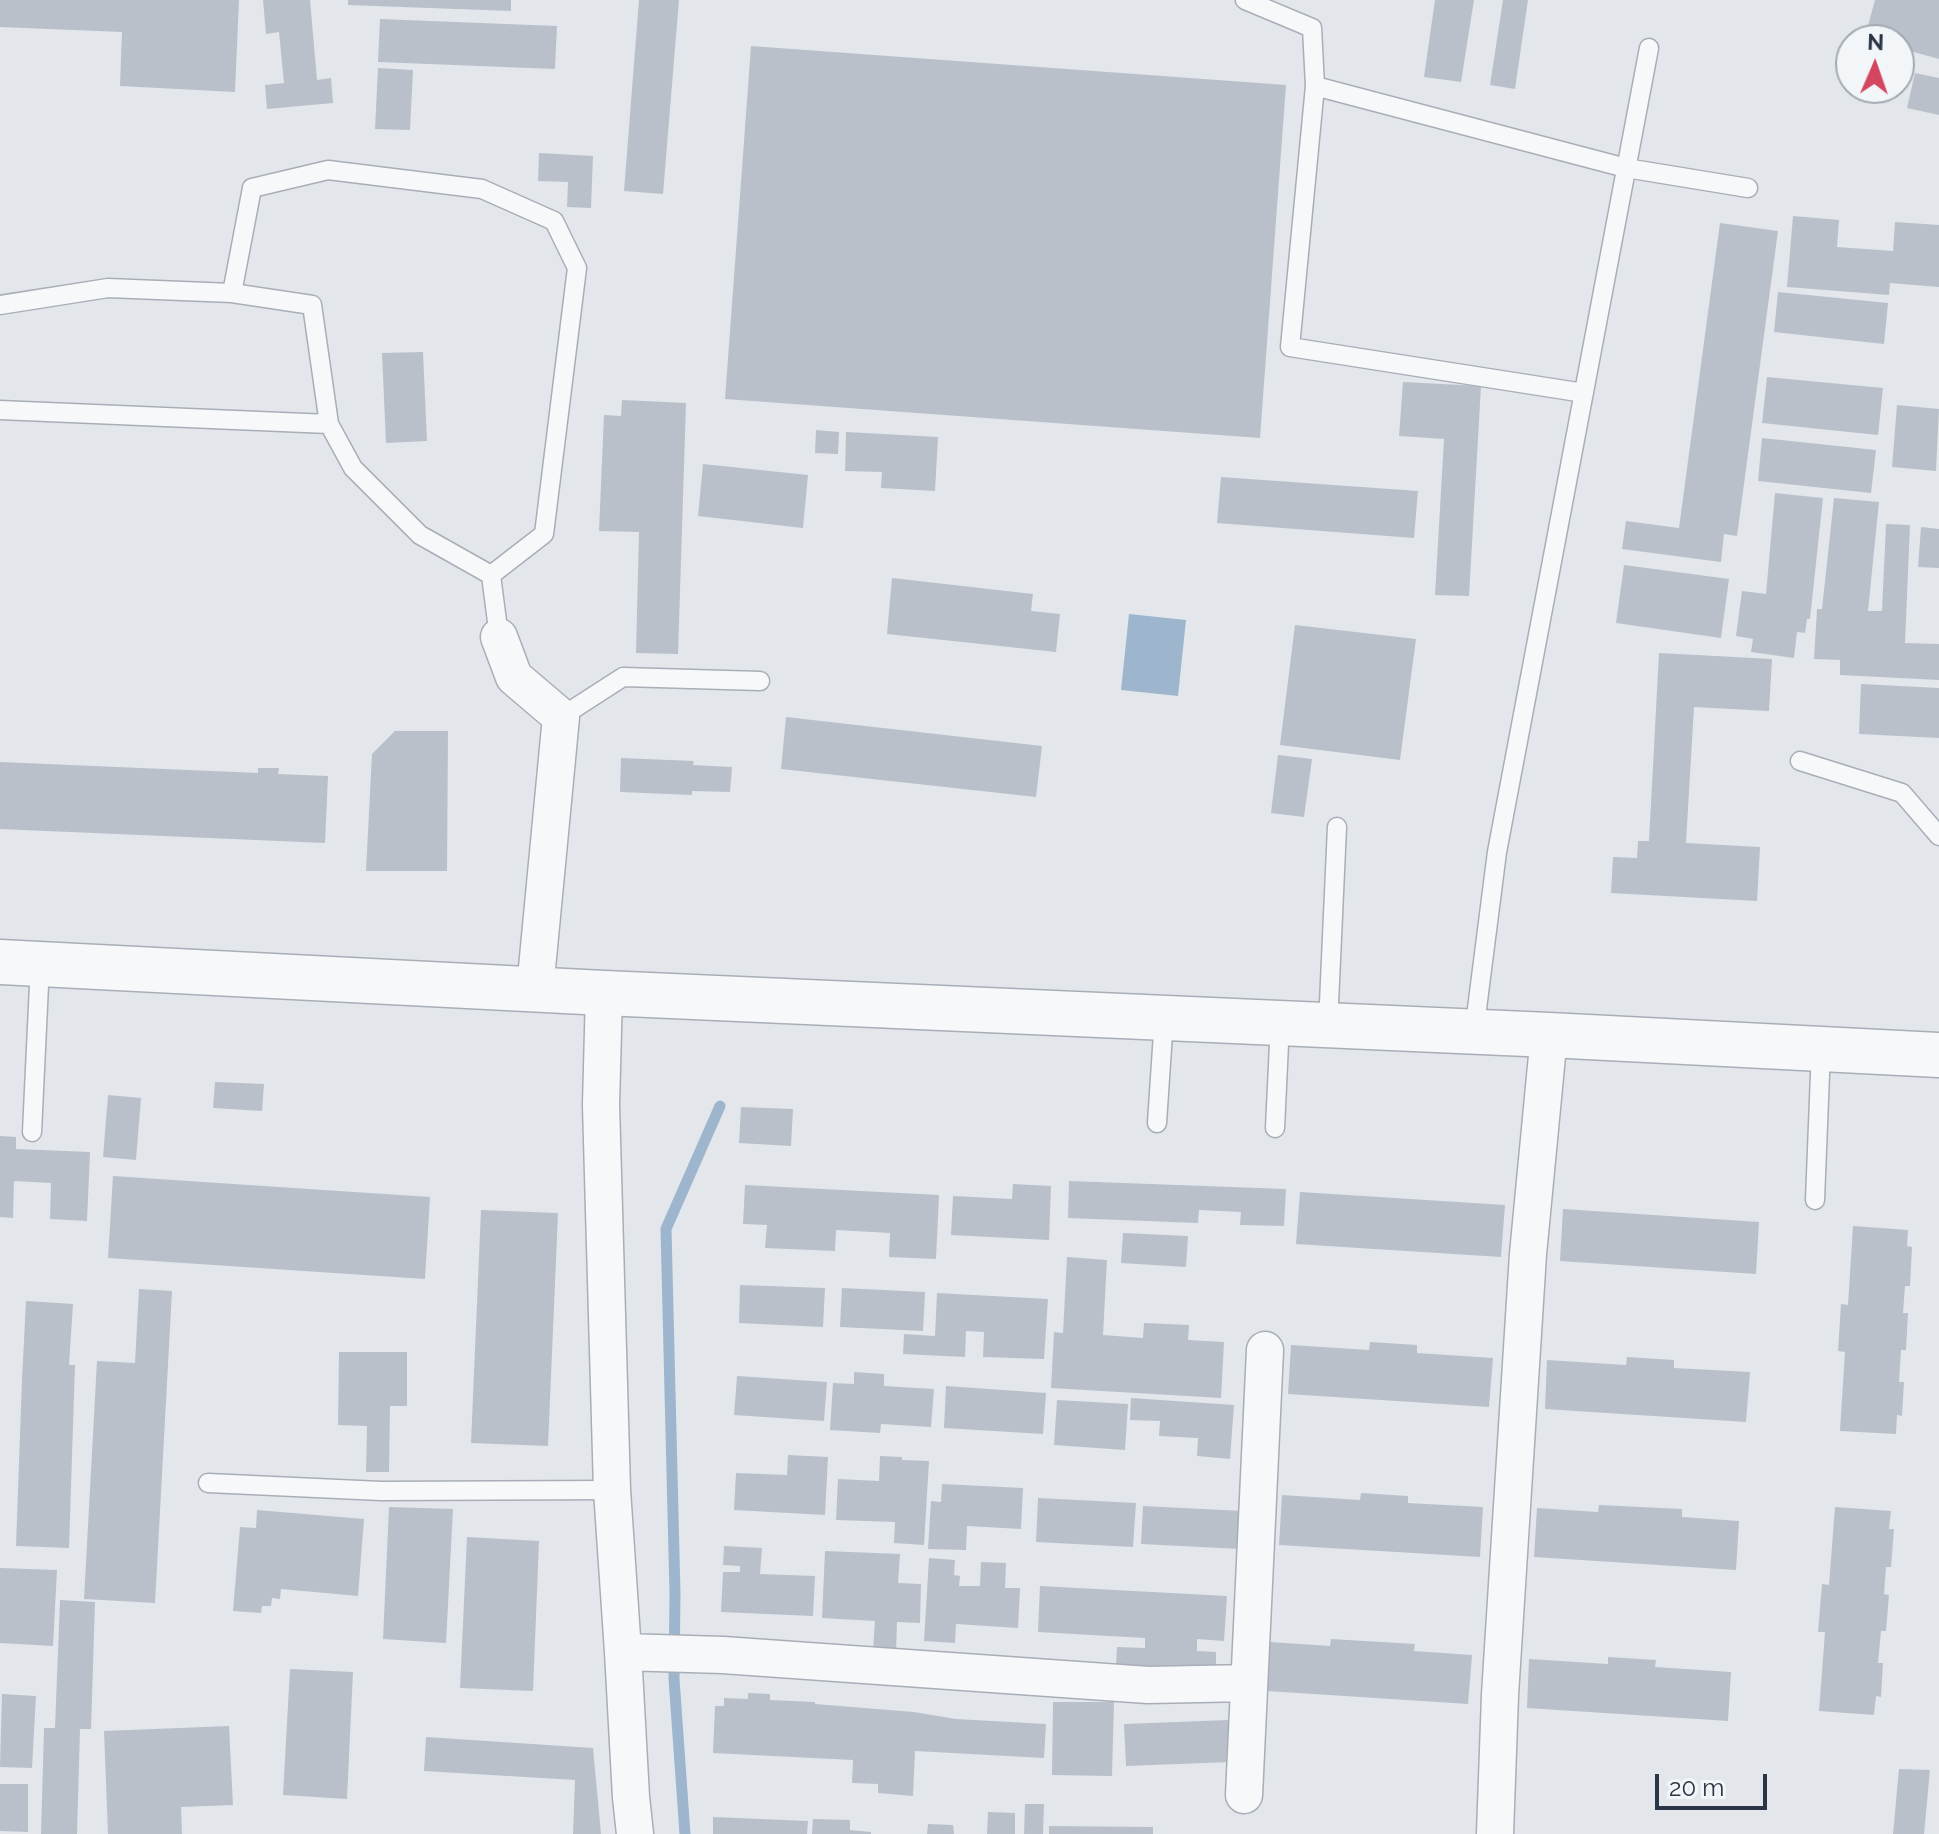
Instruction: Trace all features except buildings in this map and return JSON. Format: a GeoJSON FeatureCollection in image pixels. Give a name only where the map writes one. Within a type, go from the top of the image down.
{"type":"FeatureCollection","features":[{"type":"Feature","properties":{"kind":"street"},"geometry":{"type":"LineString","coordinates":[[499,637],[514,677],[561,717],[535,989]]}},
{"type":"Feature","properties":{"kind":"street"},"geometry":{"type":"LineString","coordinates":[[20,963],[1939,1055]]}},
{"type":"Feature","properties":{"kind":"street"},"geometry":{"type":"LineString","coordinates":[[604,993],[601,1105],[612,1490],[635,1834]]}},
{"type":"Feature","properties":{"kind":"street"},"geometry":{"type":"LineString","coordinates":[[1495,1834],[1500,1695],[1528,1254],[1549,1035]]}},
{"type":"Feature","properties":{"kind":"street"},"geometry":{"type":"LineString","coordinates":[[1244,1795],[1265,1350]]}},
{"type":"Feature","properties":{"kind":"street"},"geometry":{"type":"LineString","coordinates":[[623,1652],[1148,1685],[1249,1683]]}},
{"type":"Feature","properties":{"kind":"lane"},"geometry":{"type":"LineString","coordinates":[[1245,0],[1312,28],[1315,86],[1290,347],[1584,393]]}},
{"type":"Feature","properties":{"kind":"lane"},"geometry":{"type":"LineString","coordinates":[[1474,1032],[1497,852],[1649,48]]}},
{"type":"Feature","properties":{"kind":"lane"},"geometry":{"type":"LineString","coordinates":[[1315,86],[1626,168],[1748,188]]}},
{"type":"Feature","properties":{"kind":"lane"},"geometry":{"type":"LineString","coordinates":[[232,293],[252,188],[328,170],[482,189],[554,221],[577,268],[544,534],[491,575]]}},
{"type":"Feature","properties":{"kind":"lane"},"geometry":{"type":"LineString","coordinates":[[0,305],[108,288],[232,293],[312,305],[329,424],[353,468],[420,535],[491,575]]}},
{"type":"Feature","properties":{"kind":"lane"},"geometry":{"type":"LineString","coordinates":[[0,410],[329,424]]}},
{"type":"Feature","properties":{"kind":"lane"},"geometry":{"type":"LineString","coordinates":[[491,575],[499,637]]}},
{"type":"Feature","properties":{"kind":"lane"},"geometry":{"type":"LineString","coordinates":[[561,717],[623,677],[760,681]]}},
{"type":"Feature","properties":{"kind":"lane"},"geometry":{"type":"LineString","coordinates":[[1800,761],[1902,793],[1939,836]]}},
{"type":"Feature","properties":{"kind":"lane"},"geometry":{"type":"LineString","coordinates":[[1328,1025],[1337,827]]}},
{"type":"Feature","properties":{"kind":"lane"},"geometry":{"type":"LineString","coordinates":[[20,963],[32,1132]]}},
{"type":"Feature","properties":{"kind":"lane"},"geometry":{"type":"LineString","coordinates":[[1157,1123],[1164,1018]]}},
{"type":"Feature","properties":{"kind":"lane"},"geometry":{"type":"LineString","coordinates":[[1275,1128],[1280,1023]]}},
{"type":"Feature","properties":{"kind":"lane"},"geometry":{"type":"LineString","coordinates":[[1815,1200],[1821,1049]]}},
{"type":"Feature","properties":{"kind":"lane"},"geometry":{"type":"LineString","coordinates":[[208,1483],[381,1491],[612,1490]]}},
{"type":"Feature","properties":{"kind":"water"},"geometry":{"type":"Polygon","coordinates":[[[1129,614],[1186,620],[1178,696],[1121,690],[1129,614]]]}},
{"type":"Feature","properties":{"kind":"waterway"},"geometry":{"type":"LineString","coordinates":[[685,1834],[674,1679],[675,1594],[666,1229],[720,1106]]}}]}
